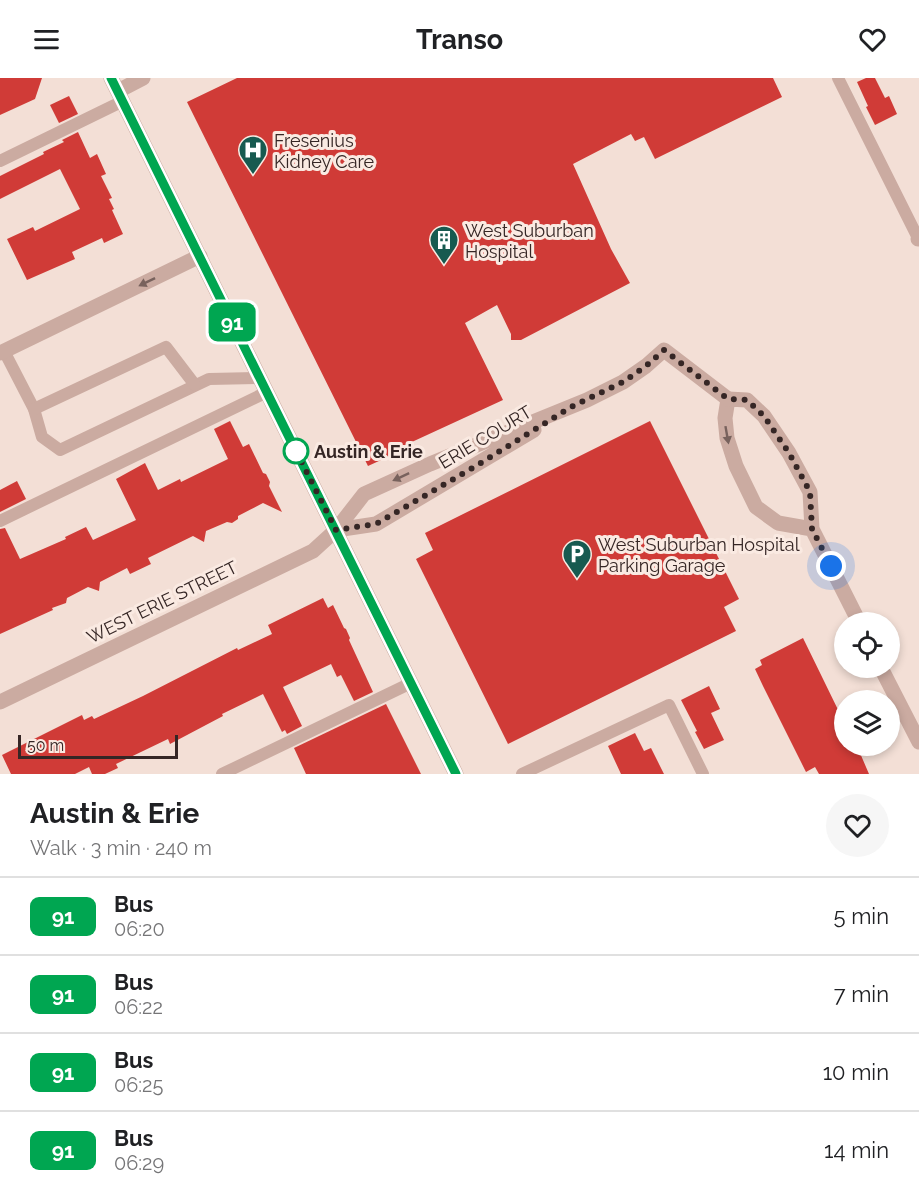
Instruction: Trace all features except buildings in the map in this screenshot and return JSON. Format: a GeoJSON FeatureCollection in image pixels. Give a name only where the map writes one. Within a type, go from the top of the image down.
{"type":"FeatureCollection","features":[{"type":"Feature","properties":{"kind":"street"},"geometry":{"type":"LineString","coordinates":[[143,78],[117,90],[456,774]]}},
{"type":"Feature","properties":{"kind":"street"},"geometry":{"type":"LineString","coordinates":[[2,352],[200,256]]}},
{"type":"Feature","properties":{"kind":"street","name":"ERIE COURT"},"geometry":{"type":"LineString","coordinates":[[336,530],[364,494],[430,464],[571,407],[623,382],[664,350],[728,399]]}},
{"type":"Feature","properties":{"kind":"street"},"geometry":{"type":"LineString","coordinates":[[812,529],[778,523],[756,507],[736,466],[727,438],[725,418],[728,399],[747,400],[764,416],[789,453],[810,492],[812,529],[854,612]]}},
{"type":"Feature","properties":{"kind":"street","name":"ERIE COURT"},"geometry":{"type":"LineString","coordinates":[[336,530],[376,524],[571,407]]}},
{"type":"Feature","properties":{"kind":"street","name":"WEST ERIE STREET"},"geometry":{"type":"LineString","coordinates":[[0,702],[313,551],[336,530]]}},
{"type":"Feature","properties":{"kind":"street"},"geometry":{"type":"LineString","coordinates":[[886,678],[919,742]]}},
{"type":"Feature","properties":{"kind":"lane"},"geometry":{"type":"LineString","coordinates":[[838,78],[919,239]]}},
{"type":"Feature","properties":{"kind":"lane"},"geometry":{"type":"LineString","coordinates":[[0,160],[117,90]]}},
{"type":"Feature","properties":{"kind":"lane"},"geometry":{"type":"LineString","coordinates":[[34,409],[166,347],[195,385]]}},
{"type":"Feature","properties":{"kind":"lane"},"geometry":{"type":"LineString","coordinates":[[2,352],[34,409],[42,437],[60,450],[209,379],[264,385]]}},
{"type":"Feature","properties":{"kind":"lane"},"geometry":{"type":"LineString","coordinates":[[0,521],[264,385]]}},
{"type":"Feature","properties":{"kind":"lane"},"geometry":{"type":"LineString","coordinates":[[222,774],[411,683]]}},
{"type":"Feature","properties":{"kind":"lane"},"geometry":{"type":"LineString","coordinates":[[522,774],[669,705],[703,774]]}},
{"type":"Feature","properties":{"kind":"bus line","name":"91"},"geometry":{"type":"LineString","coordinates":[[111,78],[456,774]]}},
{"type":"Feature","properties":{"kind":"place","name":"Fresenius Kidney Care"},"geometry":{"type":"Point","coordinates":[253,176]}},
{"type":"Feature","properties":{"kind":"place","name":"West Suburban Hospital"},"geometry":{"type":"Point","coordinates":[444,266]}},
{"type":"Feature","properties":{"kind":"place","name":"Austin & Erie"},"geometry":{"type":"Point","coordinates":[296,451]}},
{"type":"Feature","properties":{"kind":"place","name":"West Suburban Hospital Parking Garage"},"geometry":{"type":"Point","coordinates":[577,580]}},
{"type":"Feature","properties":{"kind":"route"},"geometry":{"type":"LineString","coordinates":[[296,451],[294,447],[336,530],[376,524],[571,407],[623,382],[664,350],[728,399],[747,400],[764,416],[789,453],[810,492],[812,529],[831,566]]}}]}
